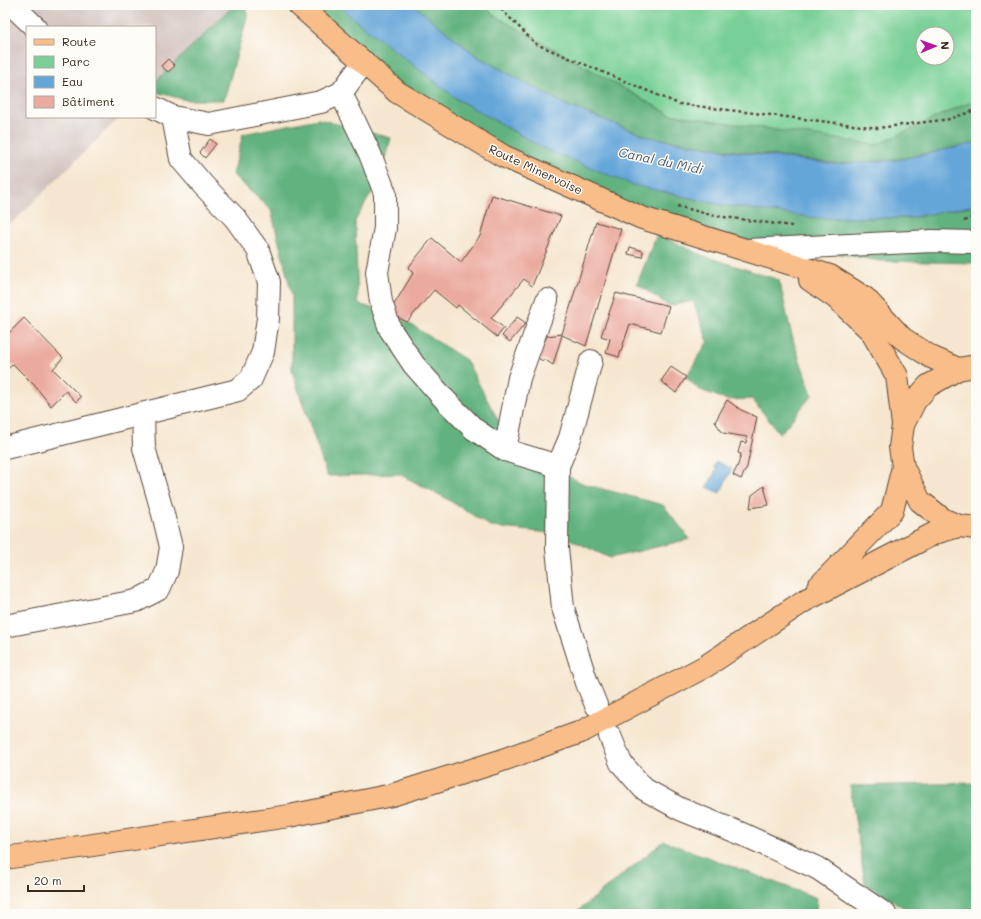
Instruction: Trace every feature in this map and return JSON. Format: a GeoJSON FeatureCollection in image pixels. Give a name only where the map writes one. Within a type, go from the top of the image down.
{"type":"FeatureCollection","features":[{"type":"Feature","properties":{"kind":"main road","name":"Route Minervoise"},"geometry":{"type":"LineString","coordinates":[[299,5],[397,92],[502,156],[642,218],[830,276],[865,298],[902,338],[931,357],[967,368]]}},
{"type":"Feature","properties":{"kind":"main road"},"geometry":{"type":"LineString","coordinates":[[784,262],[836,298],[871,331],[897,376],[903,425],[900,447],[903,467],[920,501],[944,520],[968,527]]}},
{"type":"Feature","properties":{"kind":"main road"},"geometry":{"type":"LineString","coordinates":[[903,425],[915,401],[928,386],[967,368]]}},
{"type":"Feature","properties":{"kind":"main road"},"geometry":{"type":"LineString","coordinates":[[804,601],[892,511],[903,467]]}},
{"type":"Feature","properties":{"kind":"main road"},"geometry":{"type":"LineString","coordinates":[[5,858],[289,816],[392,795],[494,763],[581,732],[706,666],[804,601],[935,534],[968,527]]}},
{"type":"Feature","properties":{"kind":"street"},"geometry":{"type":"LineString","coordinates":[[12,5],[34,26]]}},
{"type":"Feature","properties":{"kind":"street"},"geometry":{"type":"LineString","coordinates":[[164,113],[209,124],[321,102],[341,93],[364,62]]}},
{"type":"Feature","properties":{"kind":"street"},"geometry":{"type":"LineString","coordinates":[[341,93],[370,154],[385,193],[385,228],[378,272],[381,302],[390,328],[414,365],[447,402],[474,429],[505,450],[558,466]]}},
{"type":"Feature","properties":{"kind":"street"},"geometry":{"type":"LineString","coordinates":[[5,448],[238,390],[252,379],[263,352],[268,318],[269,282],[258,250],[235,218],[204,186],[181,159],[164,113]]}},
{"type":"Feature","properties":{"kind":"street"},"geometry":{"type":"LineString","coordinates":[[745,250],[932,241],[976,242]]}},
{"type":"Feature","properties":{"kind":"street"},"geometry":{"type":"LineString","coordinates":[[505,450],[519,378],[547,300]]}},
{"type":"Feature","properties":{"kind":"street"},"geometry":{"type":"LineString","coordinates":[[591,361],[570,438],[558,466],[557,548],[563,608],[587,683],[596,705]]}},
{"type":"Feature","properties":{"kind":"street"},"geometry":{"type":"LineString","coordinates":[[5,626],[136,601],[159,589],[167,571],[171,547],[144,448],[143,414]]}},
{"type":"Feature","properties":{"kind":"street"},"geometry":{"type":"LineString","coordinates":[[610,736],[621,763],[644,790],[680,808],[818,868],[884,914]]}},
{"type":"Feature","properties":{"kind":"path"},"geometry":{"type":"LineString","coordinates":[[497,5],[536,44],[679,104],[878,128],[950,119],[976,110]]}},
{"type":"Feature","properties":{"kind":"path"},"geometry":{"type":"LineString","coordinates":[[670,204],[716,216],[794,226]]}},
{"type":"Feature","properties":{"kind":"path"},"geometry":{"type":"LineString","coordinates":[[960,222],[976,216]]}},
{"type":"Feature","properties":{"kind":"shaded area"},"geometry":{"type":"Polygon","coordinates":[[[5,5],[231,5],[232,7],[156,81],[156,26],[26,26],[26,118],[119,118],[13,222],[5,226],[5,5]]]}},
{"type":"Feature","properties":{"kind":"green space"},"geometry":{"type":"Polygon","coordinates":[[[231,5],[247,5],[247,18],[224,100],[186,100],[156,92],[156,81],[232,7],[231,5]]]}},
{"type":"Feature","properties":{"kind":"green space"},"geometry":{"type":"Polygon","coordinates":[[[310,5],[339,5],[350,16],[457,99],[545,149],[721,205],[823,218],[909,218],[976,205],[976,263],[880,261],[782,243],[745,250],[642,218],[397,92],[310,5]]]}},
{"type":"Feature","properties":{"kind":"green space"},"geometry":{"type":"Polygon","coordinates":[[[413,5],[484,5],[495,16],[669,114],[876,145],[961,106],[976,101],[976,143],[897,160],[840,164],[736,151],[649,137],[568,106],[478,57],[413,5]]]}},
{"type":"Feature","properties":{"kind":"green space"},"geometry":{"type":"Polygon","coordinates":[[[484,5],[976,5],[976,101],[961,106],[876,146],[669,114],[495,16],[484,5]]]}},
{"type":"Feature","properties":{"kind":"green space"},"geometry":{"type":"Polygon","coordinates":[[[318,119],[391,138],[378,182],[355,221],[358,304],[389,313],[407,322],[466,360],[513,448],[584,484],[663,505],[690,539],[610,558],[559,534],[492,527],[442,496],[399,474],[327,476],[292,371],[292,295],[271,210],[233,175],[243,134],[318,119]]]}},
{"type":"Feature","properties":{"kind":"green space"},"geometry":{"type":"Polygon","coordinates":[[[657,234],[704,256],[779,280],[793,340],[812,395],[780,434],[752,399],[727,400],[698,389],[686,377],[708,341],[693,301],[669,306],[637,284],[657,234]]]}},
{"type":"Feature","properties":{"kind":"green space"},"geometry":{"type":"Polygon","coordinates":[[[976,783],[976,914],[914,914],[865,884],[850,786],[976,783]]]}},
{"type":"Feature","properties":{"kind":"green space"},"geometry":{"type":"Polygon","coordinates":[[[664,841],[817,898],[816,914],[574,914],[664,841]]]}},
{"type":"Feature","properties":{"kind":"water","name":"Canal du Midi"},"geometry":{"type":"Polygon","coordinates":[[[339,5],[413,5],[478,57],[568,106],[649,137],[730,151],[834,164],[897,160],[976,143],[976,205],[909,218],[817,218],[721,205],[633,185],[545,149],[457,99],[350,16],[339,5]]]}},
{"type":"Feature","properties":{"kind":"water"},"geometry":{"type":"Polygon","coordinates":[[[716,461],[732,469],[720,493],[707,487],[717,469],[714,467],[716,461]]]}},
{"type":"Feature","properties":{"kind":"building"},"geometry":{"type":"Polygon","coordinates":[[[168,59],[175,66],[168,72],[161,66],[168,59]]]}},
{"type":"Feature","properties":{"kind":"building"},"geometry":{"type":"Polygon","coordinates":[[[210,139],[216,144],[205,158],[200,153],[210,139]]]}},
{"type":"Feature","properties":{"kind":"building"},"geometry":{"type":"Polygon","coordinates":[[[492,195],[561,216],[532,286],[524,279],[491,318],[504,328],[497,337],[458,305],[456,308],[434,290],[407,322],[389,313],[413,273],[408,268],[432,238],[461,262],[480,236],[492,195]]]}},
{"type":"Feature","properties":{"kind":"building"},"geometry":{"type":"Polygon","coordinates":[[[596,222],[621,229],[586,346],[562,335],[553,365],[544,359],[543,361],[536,357],[547,336],[562,334],[596,222]]]}},
{"type":"Feature","properties":{"kind":"building"},"geometry":{"type":"Polygon","coordinates":[[[630,247],[643,251],[642,257],[628,254],[630,247]]]}},
{"type":"Feature","properties":{"kind":"building"},"geometry":{"type":"Polygon","coordinates":[[[616,293],[669,306],[661,332],[630,324],[619,357],[606,353],[610,339],[601,336],[616,293]]]}},
{"type":"Feature","properties":{"kind":"building"},"geometry":{"type":"Polygon","coordinates":[[[517,317],[526,323],[510,342],[502,336],[517,317]]]}},
{"type":"Feature","properties":{"kind":"building"},"geometry":{"type":"Polygon","coordinates":[[[24,318],[63,358],[53,369],[81,397],[76,402],[66,391],[51,406],[35,386],[13,364],[5,372],[5,337],[24,318]]]}},
{"type":"Feature","properties":{"kind":"building"},"geometry":{"type":"Polygon","coordinates":[[[671,367],[686,377],[676,393],[661,381],[671,367]]]}},
{"type":"Feature","properties":{"kind":"building"},"geometry":{"type":"Polygon","coordinates":[[[727,400],[741,410],[757,417],[747,467],[741,479],[733,475],[741,454],[738,453],[741,442],[746,443],[747,437],[723,433],[715,422],[727,400]]]}},
{"type":"Feature","properties":{"kind":"building"},"geometry":{"type":"Polygon","coordinates":[[[764,486],[769,505],[750,508],[752,495],[764,486]]]}}]}
